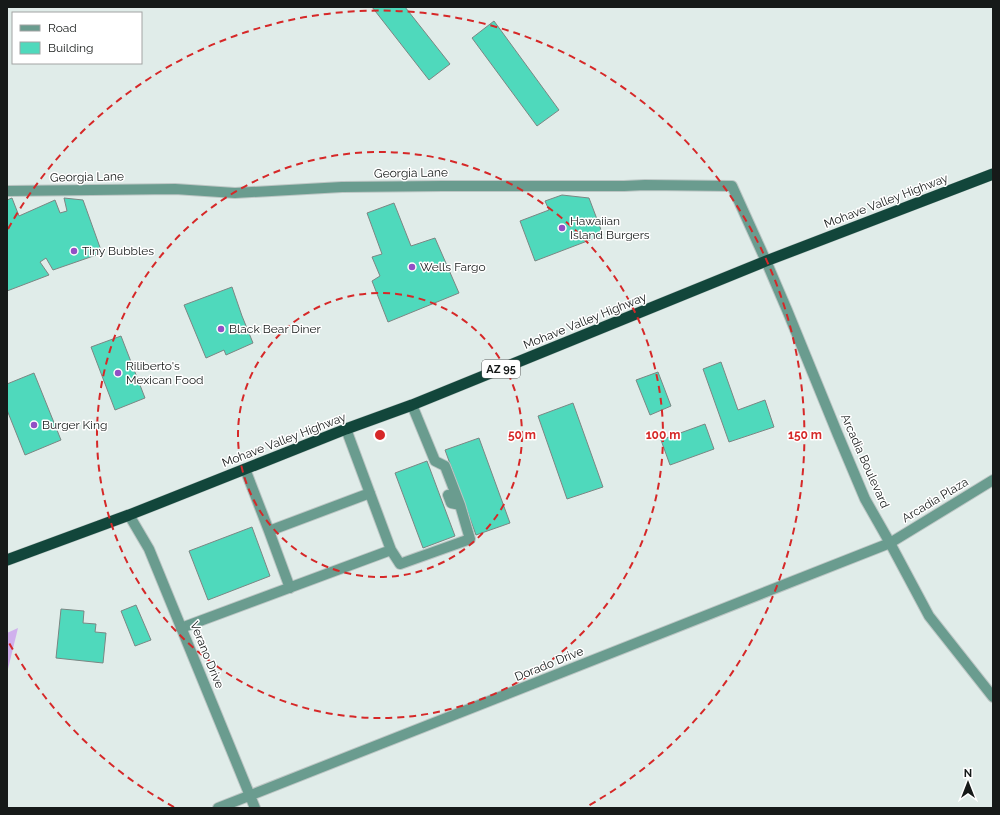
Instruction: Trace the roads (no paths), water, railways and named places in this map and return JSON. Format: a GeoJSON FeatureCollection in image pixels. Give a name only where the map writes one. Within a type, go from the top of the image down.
{"type":"FeatureCollection","features":[{"type":"Feature","properties":{"kind":"highway","name":"Mohave Valley Highway"},"geometry":{"type":"LineString","coordinates":[[7,560],[129,515],[346,429],[412,405],[766,261],[993,174]]}},
{"type":"Feature","properties":{"kind":"street","name":"Georgia Lane"},"geometry":{"type":"LineString","coordinates":[[7,191],[175,189],[235,193],[342,187],[645,185],[732,186],[766,261]]}},
{"type":"Feature","properties":{"kind":"street","name":"Arcadia Boulevard"},"geometry":{"type":"LineString","coordinates":[[766,261],[865,499],[929,616],[993,697]]}},
{"type":"Feature","properties":{"kind":"street"},"geometry":{"type":"LineString","coordinates":[[346,429],[391,550],[400,564],[470,539],[460,504],[445,466],[437,465],[412,405]]}},
{"type":"Feature","properties":{"kind":"street"},"geometry":{"type":"LineString","coordinates":[[245,469],[290,588]]}},
{"type":"Feature","properties":{"kind":"street","name":"Arcadia Plaza"},"geometry":{"type":"LineString","coordinates":[[890,543],[993,480]]}},
{"type":"Feature","properties":{"kind":"street"},"geometry":{"type":"LineString","coordinates":[[269,531],[370,493]]}},
{"type":"Feature","properties":{"kind":"street"},"geometry":{"type":"LineString","coordinates":[[448,495],[451,503],[460,504]]}},
{"type":"Feature","properties":{"kind":"street","name":"Verano Drive"},"geometry":{"type":"LineString","coordinates":[[129,515],[149,549],[255,808]]}},
{"type":"Feature","properties":{"kind":"street","name":"Dorado Drive"},"geometry":{"type":"LineString","coordinates":[[218,808],[890,543]]}},
{"type":"Feature","properties":{"kind":"street"},"geometry":{"type":"LineString","coordinates":[[181,628],[391,550]]}},
{"type":"Feature","properties":{"kind":"place","name":"Hawaiian Island Burgers"},"geometry":{"type":"Point","coordinates":[562,228]}},
{"type":"Feature","properties":{"kind":"place","name":"Tiny Bubbles"},"geometry":{"type":"Point","coordinates":[74,251]}},
{"type":"Feature","properties":{"kind":"place","name":"Wells Fargo"},"geometry":{"type":"Point","coordinates":[412,267]}},
{"type":"Feature","properties":{"kind":"place","name":"Black Bear Diner"},"geometry":{"type":"Point","coordinates":[221,329]}},
{"type":"Feature","properties":{"kind":"place","name":"Riliberto's Mexican Food"},"geometry":{"type":"Point","coordinates":[118,373]}},
{"type":"Feature","properties":{"kind":"place","name":"Burger King"},"geometry":{"type":"Point","coordinates":[34,425]}}]}
